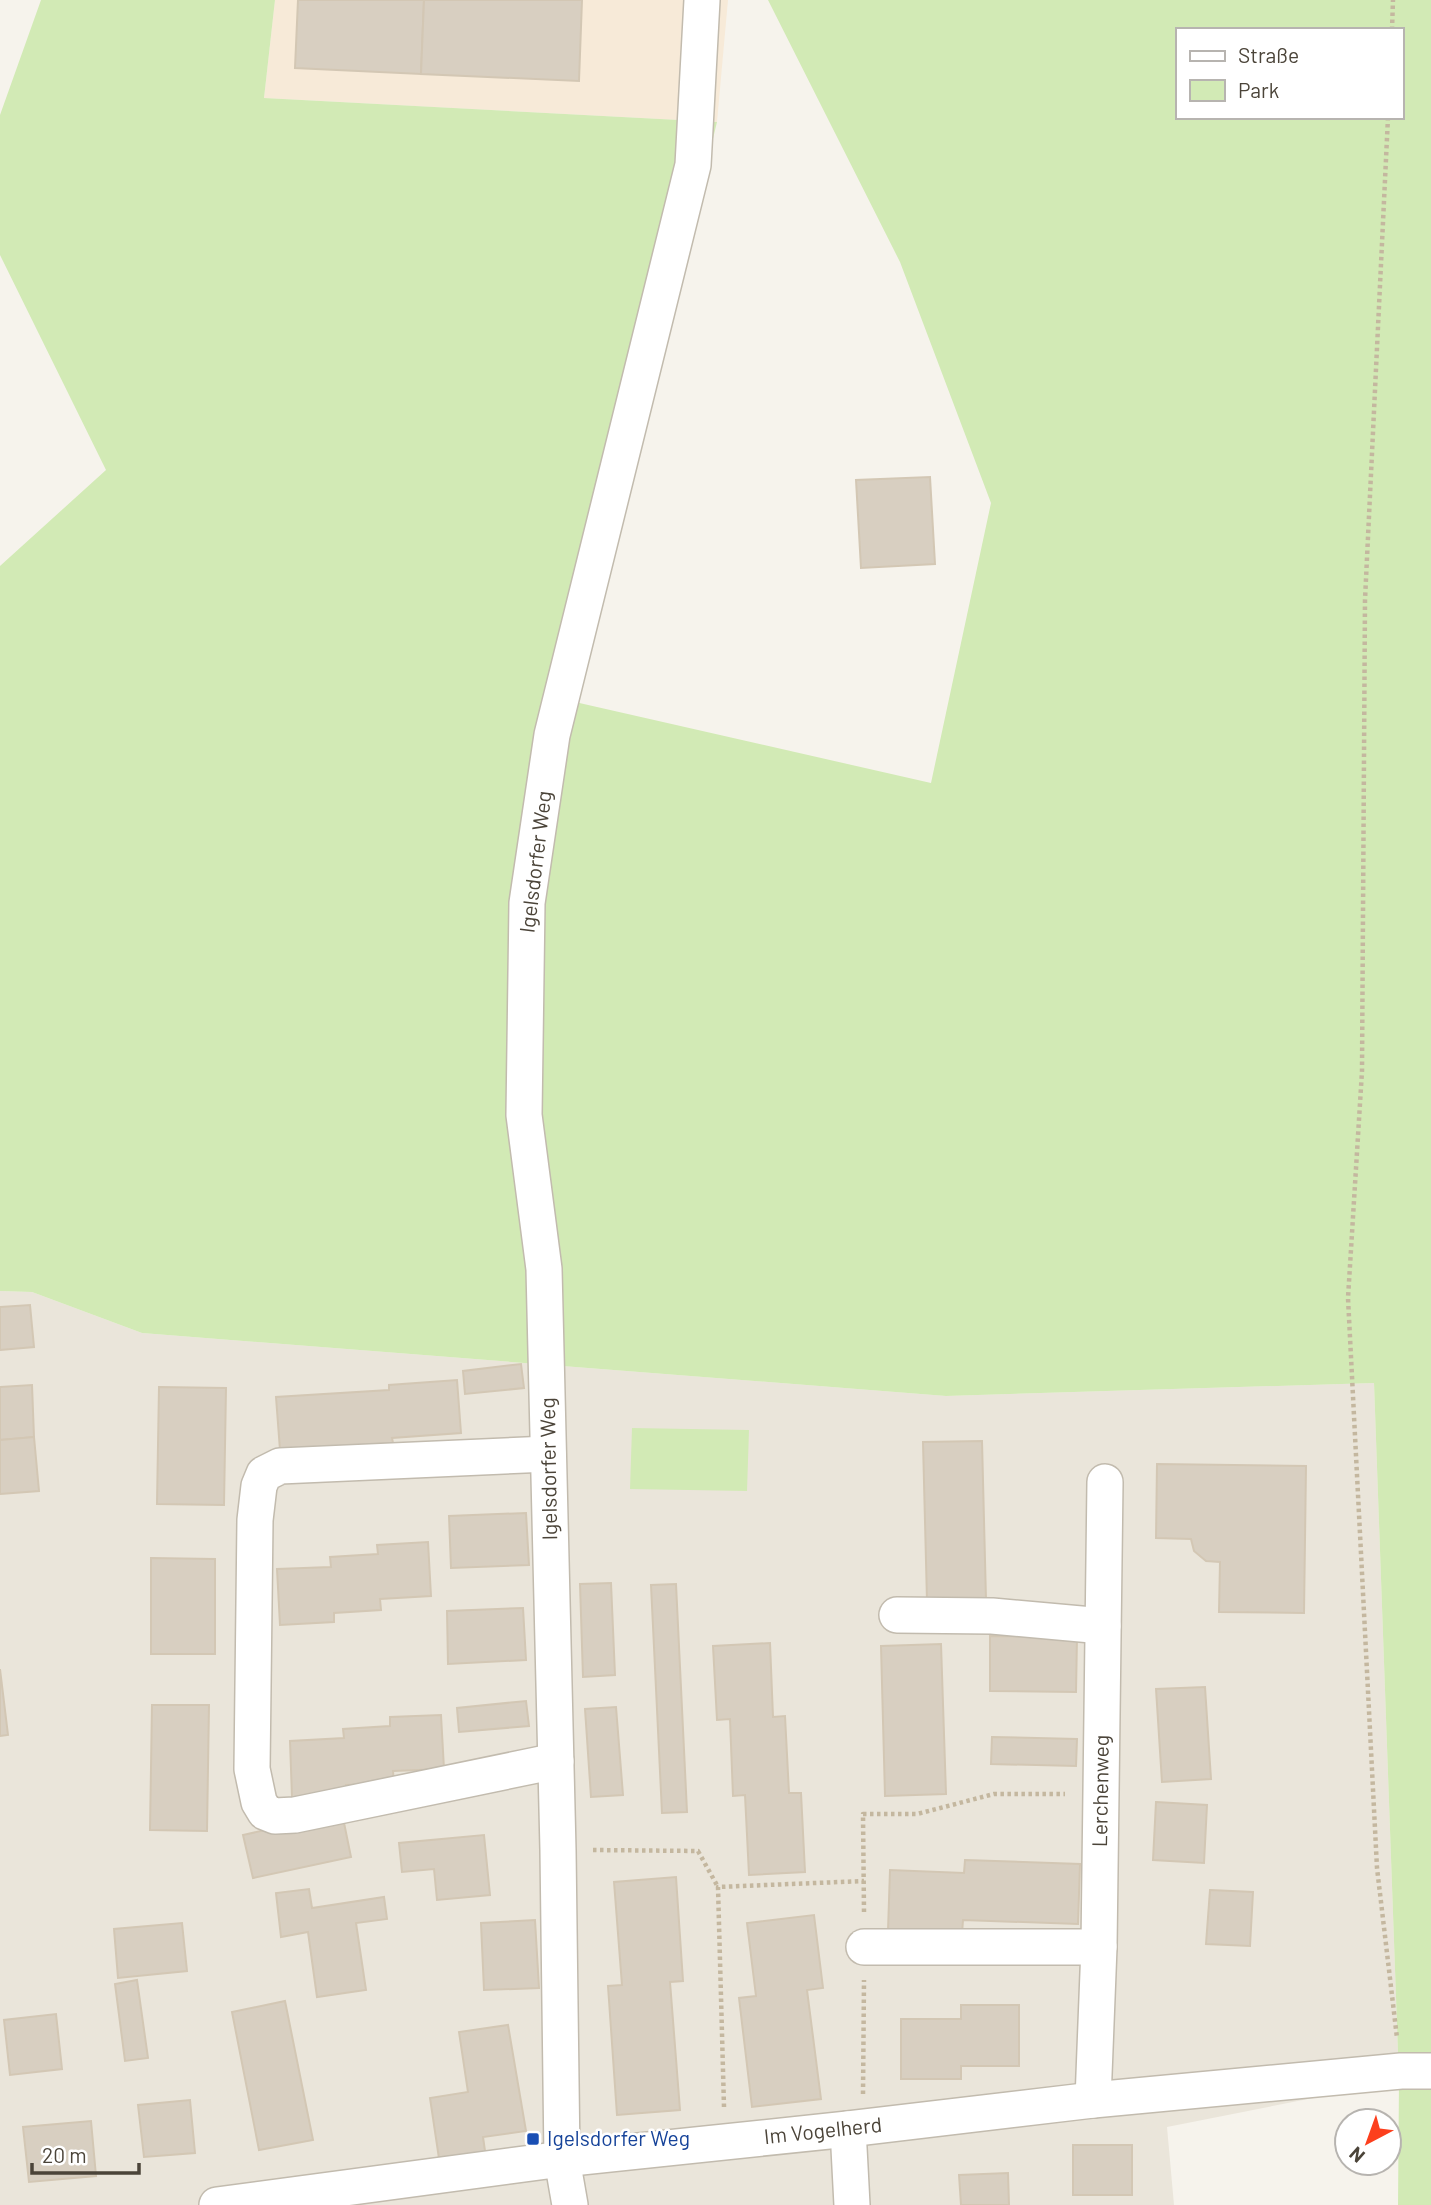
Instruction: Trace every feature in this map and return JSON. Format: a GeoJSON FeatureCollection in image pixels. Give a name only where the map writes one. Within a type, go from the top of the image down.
{"type":"FeatureCollection","features":[{"type":"Feature","properties":{"kind":"street","name":"Igelsdorfer Weg"},"geometry":{"type":"LineString","coordinates":[[569,2205],[562,2159],[558,1850],[544,1269],[524,1115],[527,903],[552,735],[693,164],[702,0]]}},
{"type":"Feature","properties":{"kind":"street"},"geometry":{"type":"LineString","coordinates":[[548,1454],[280,1466],[264,1474],[259,1486],[255,1520],[252,1769],[259,1802],[265,1812],[275,1816],[295,1815],[556,1761]]}},
{"type":"Feature","properties":{"kind":"street","name":"Lerchenweg"},"geometry":{"type":"LineString","coordinates":[[1093,2099],[1099,1947],[1105,1482]]}},
{"type":"Feature","properties":{"kind":"street"},"geometry":{"type":"LineString","coordinates":[[897,1615],[992,1616],[1103,1626]]}},
{"type":"Feature","properties":{"kind":"street"},"geometry":{"type":"LineString","coordinates":[[864,1947],[1099,1947]]}},
{"type":"Feature","properties":{"kind":"street","name":"Im Vogelherd"},"geometry":{"type":"LineString","coordinates":[[217,2205],[562,2159],[1093,2099],[1416,2071]]}},
{"type":"Feature","properties":{"kind":"street"},"geometry":{"type":"LineString","coordinates":[[852,2205],[855,2128]]}},
{"type":"Feature","properties":{"kind":"path"},"geometry":{"type":"LineString","coordinates":[[1392,28],[1394,0]]}},
{"type":"Feature","properties":{"kind":"path"},"geometry":{"type":"LineString","coordinates":[[1388,119],[1364,600],[1362,1071],[1348,1298],[1377,1868],[1416,2071]]}},
{"type":"Feature","properties":{"kind":"path"},"geometry":{"type":"LineString","coordinates":[[855,2128],[864,1947],[863,1814],[917,1814],[994,1794],[1101,1794]]}},
{"type":"Feature","properties":{"kind":"path"},"geometry":{"type":"LineString","coordinates":[[558,1850],[698,1851],[718,1887],[725,2142]]}},
{"type":"Feature","properties":{"kind":"path"},"geometry":{"type":"LineString","coordinates":[[718,1887],[864,1881]]}},
{"type":"Feature","properties":{"kind":"shaded area"},"geometry":{"type":"Polygon","coordinates":[[[275,0],[728,0],[717,122],[264,98],[275,0]]]}},
{"type":"Feature","properties":{"kind":"shaded area"},"geometry":{"type":"Polygon","coordinates":[[[0,1291],[32,1292],[142,1333],[946,1396],[1374,1383],[1399,2081],[1167,2127],[1174,2205],[0,2205],[0,1291]]]}},
{"type":"Feature","properties":{"kind":"green space"},"geometry":{"type":"Polygon","coordinates":[[[41,0],[275,0],[264,98],[717,122],[575,702],[931,783],[991,503],[900,262],[768,0],[1431,0],[1431,2205],[1398,2205],[1398,2177],[1403,2177],[1403,2107],[1399,2107],[1374,1383],[946,1396],[142,1333],[32,1292],[0,1291],[0,566],[106,470],[0,255],[0,115],[41,0]]]}},
{"type":"Feature","properties":{"kind":"green space"},"geometry":{"type":"Polygon","coordinates":[[[632,1428],[749,1430],[747,1491],[630,1489],[632,1428]]]}},
{"type":"Feature","properties":{"kind":"building"},"geometry":{"type":"Polygon","coordinates":[[[298,0],[424,0],[421,74],[295,68],[298,0]]]}},
{"type":"Feature","properties":{"kind":"building"},"geometry":{"type":"Polygon","coordinates":[[[424,0],[582,0],[579,81],[421,74],[424,0]]]}},
{"type":"Feature","properties":{"kind":"building"},"geometry":{"type":"Polygon","coordinates":[[[930,477],[935,564],[861,568],[856,480],[930,477]]]}},
{"type":"Feature","properties":{"kind":"building"},"geometry":{"type":"Polygon","coordinates":[[[30,1305],[34,1347],[0,1350],[0,1307],[30,1305]]]}},
{"type":"Feature","properties":{"kind":"building"},"geometry":{"type":"Polygon","coordinates":[[[521,1364],[524,1388],[465,1394],[463,1371],[521,1364]]]}},
{"type":"Feature","properties":{"kind":"building"},"geometry":{"type":"Polygon","coordinates":[[[457,1380],[461,1433],[392,1438],[393,1443],[280,1450],[276,1397],[389,1390],[389,1385],[457,1380]]]}},
{"type":"Feature","properties":{"kind":"building"},"geometry":{"type":"Polygon","coordinates":[[[32,1385],[34,1437],[0,1440],[0,1387],[32,1385]]]}},
{"type":"Feature","properties":{"kind":"building"},"geometry":{"type":"Polygon","coordinates":[[[159,1387],[226,1388],[224,1505],[157,1504],[159,1387]]]}},
{"type":"Feature","properties":{"kind":"building"},"geometry":{"type":"Polygon","coordinates":[[[34,1437],[39,1491],[0,1494],[0,1440],[34,1437]]]}},
{"type":"Feature","properties":{"kind":"building"},"geometry":{"type":"Polygon","coordinates":[[[982,1441],[986,1600],[927,1601],[923,1442],[982,1441]]]}},
{"type":"Feature","properties":{"kind":"building"},"geometry":{"type":"Polygon","coordinates":[[[1157,1464],[1306,1466],[1304,1613],[1219,1612],[1220,1562],[1206,1561],[1194,1551],[1191,1539],[1156,1538],[1157,1464]]]}},
{"type":"Feature","properties":{"kind":"building"},"geometry":{"type":"Polygon","coordinates":[[[526,1513],[529,1565],[451,1568],[449,1516],[526,1513]]]}},
{"type":"Feature","properties":{"kind":"building"},"geometry":{"type":"Polygon","coordinates":[[[428,1542],[431,1596],[380,1599],[381,1610],[334,1613],[334,1622],[280,1625],[277,1569],[331,1567],[330,1557],[378,1554],[377,1545],[428,1542]]]}},
{"type":"Feature","properties":{"kind":"building"},"geometry":{"type":"Polygon","coordinates":[[[151,1558],[215,1559],[215,1654],[151,1654],[151,1558]]]}},
{"type":"Feature","properties":{"kind":"building"},"geometry":{"type":"Polygon","coordinates":[[[611,1583],[615,1675],[583,1677],[580,1584],[611,1583]]]}},
{"type":"Feature","properties":{"kind":"building"},"geometry":{"type":"Polygon","coordinates":[[[676,1584],[687,1812],[662,1813],[651,1585],[676,1584]]]}},
{"type":"Feature","properties":{"kind":"building"},"geometry":{"type":"Polygon","coordinates":[[[523,1608],[526,1660],[448,1664],[447,1611],[523,1608]]]}},
{"type":"Feature","properties":{"kind":"building"},"geometry":{"type":"Polygon","coordinates":[[[990,1636],[1077,1637],[1076,1692],[990,1691],[990,1636]]]}},
{"type":"Feature","properties":{"kind":"building"},"geometry":{"type":"Polygon","coordinates":[[[770,1643],[773,1717],[785,1716],[789,1793],[801,1793],[805,1872],[749,1875],[745,1795],[733,1796],[730,1719],[717,1720],[713,1646],[770,1643]]]}},
{"type":"Feature","properties":{"kind":"building"},"geometry":{"type":"Polygon","coordinates":[[[941,1644],[946,1794],[885,1796],[881,1646],[941,1644]]]}},
{"type":"Feature","properties":{"kind":"building"},"geometry":{"type":"Polygon","coordinates":[[[0,1669],[8,1735],[0,1736],[0,1669]]]}},
{"type":"Feature","properties":{"kind":"building"},"geometry":{"type":"Polygon","coordinates":[[[1205,1687],[1211,1779],[1162,1782],[1156,1689],[1205,1687]]]}},
{"type":"Feature","properties":{"kind":"building"},"geometry":{"type":"Polygon","coordinates":[[[526,1701],[529,1726],[459,1732],[457,1708],[526,1701]]]}},
{"type":"Feature","properties":{"kind":"building"},"geometry":{"type":"Polygon","coordinates":[[[152,1705],[209,1705],[207,1831],[150,1830],[152,1705]]]}},
{"type":"Feature","properties":{"kind":"building"},"geometry":{"type":"Polygon","coordinates":[[[616,1707],[623,1795],[591,1797],[585,1709],[616,1707]]]}},
{"type":"Feature","properties":{"kind":"building"},"geometry":{"type":"Polygon","coordinates":[[[441,1715],[444,1769],[393,1771],[394,1783],[346,1785],[347,1794],[292,1797],[290,1741],[344,1738],[343,1729],[390,1726],[390,1717],[441,1715]]]}},
{"type":"Feature","properties":{"kind":"building"},"geometry":{"type":"Polygon","coordinates":[[[992,1737],[1077,1739],[1076,1766],[991,1764],[992,1737]]]}},
{"type":"Feature","properties":{"kind":"building"},"geometry":{"type":"Polygon","coordinates":[[[1156,1802],[1207,1805],[1204,1863],[1153,1860],[1156,1802]]]}},
{"type":"Feature","properties":{"kind":"building"},"geometry":{"type":"Polygon","coordinates":[[[342,1813],[351,1857],[253,1878],[243,1835],[342,1813]]]}},
{"type":"Feature","properties":{"kind":"building"},"geometry":{"type":"Polygon","coordinates":[[[484,1835],[490,1895],[437,1900],[434,1869],[402,1872],[399,1843],[484,1835]]]}},
{"type":"Feature","properties":{"kind":"building"},"geometry":{"type":"Polygon","coordinates":[[[965,1860],[1080,1864],[1078,1924],[963,1920],[962,1934],[888,1931],[890,1870],[964,1873],[965,1860]]]}},
{"type":"Feature","properties":{"kind":"building"},"geometry":{"type":"Polygon","coordinates":[[[676,1877],[683,1981],[670,1982],[680,2110],[617,2115],[608,1986],[622,1985],[614,1882],[676,1877]]]}},
{"type":"Feature","properties":{"kind":"building"},"geometry":{"type":"Polygon","coordinates":[[[309,1889],[312,1908],[384,1897],[387,1919],[356,1923],[366,1990],[317,1997],[308,1932],[281,1937],[276,1893],[309,1889]]]}},
{"type":"Feature","properties":{"kind":"building"},"geometry":{"type":"Polygon","coordinates":[[[1210,1890],[1253,1892],[1250,1946],[1206,1944],[1210,1890]]]}},
{"type":"Feature","properties":{"kind":"building"},"geometry":{"type":"Polygon","coordinates":[[[814,1915],[823,1988],[807,1990],[821,2099],[752,2107],[739,1998],[756,1996],[747,1923],[814,1915]]]}},
{"type":"Feature","properties":{"kind":"building"},"geometry":{"type":"Polygon","coordinates":[[[535,1920],[539,1988],[484,1990],[481,1923],[535,1920]]]}},
{"type":"Feature","properties":{"kind":"building"},"geometry":{"type":"Polygon","coordinates":[[[182,1923],[187,1971],[118,1978],[114,1929],[182,1923]]]}},
{"type":"Feature","properties":{"kind":"building"},"geometry":{"type":"Polygon","coordinates":[[[137,1980],[148,2058],[125,2061],[115,1984],[137,1980]]]}},
{"type":"Feature","properties":{"kind":"building"},"geometry":{"type":"Polygon","coordinates":[[[285,2001],[313,2140],[259,2150],[232,2012],[285,2001]]]}},
{"type":"Feature","properties":{"kind":"building"},"geometry":{"type":"Polygon","coordinates":[[[961,2005],[1019,2005],[1019,2066],[961,2066],[961,2079],[901,2079],[901,2019],[961,2019],[961,2005]]]}},
{"type":"Feature","properties":{"kind":"building"},"geometry":{"type":"Polygon","coordinates":[[[56,2014],[62,2069],[10,2075],[4,2020],[56,2014]]]}},
{"type":"Feature","properties":{"kind":"building"},"geometry":{"type":"Polygon","coordinates":[[[508,2025],[526,2131],[483,2137],[486,2158],[440,2165],[430,2098],[468,2092],[459,2032],[508,2025]]]}},
{"type":"Feature","properties":{"kind":"building"},"geometry":{"type":"Polygon","coordinates":[[[190,2100],[195,2153],[144,2157],[138,2105],[190,2100]]]}},
{"type":"Feature","properties":{"kind":"building"},"geometry":{"type":"Polygon","coordinates":[[[91,2121],[96,2176],[29,2182],[23,2127],[91,2121]]]}},
{"type":"Feature","properties":{"kind":"building"},"geometry":{"type":"Polygon","coordinates":[[[1073,2145],[1132,2145],[1132,2195],[1073,2195],[1073,2145]]]}},
{"type":"Feature","properties":{"kind":"building"},"geometry":{"type":"Polygon","coordinates":[[[1008,2173],[1009,2205],[961,2205],[959,2175],[1008,2173]]]}},
{"type":"Feature","properties":{"kind":"place","name":"Igelsdorfer Weg"},"geometry":{"type":"Point","coordinates":[533,2139]}}]}
